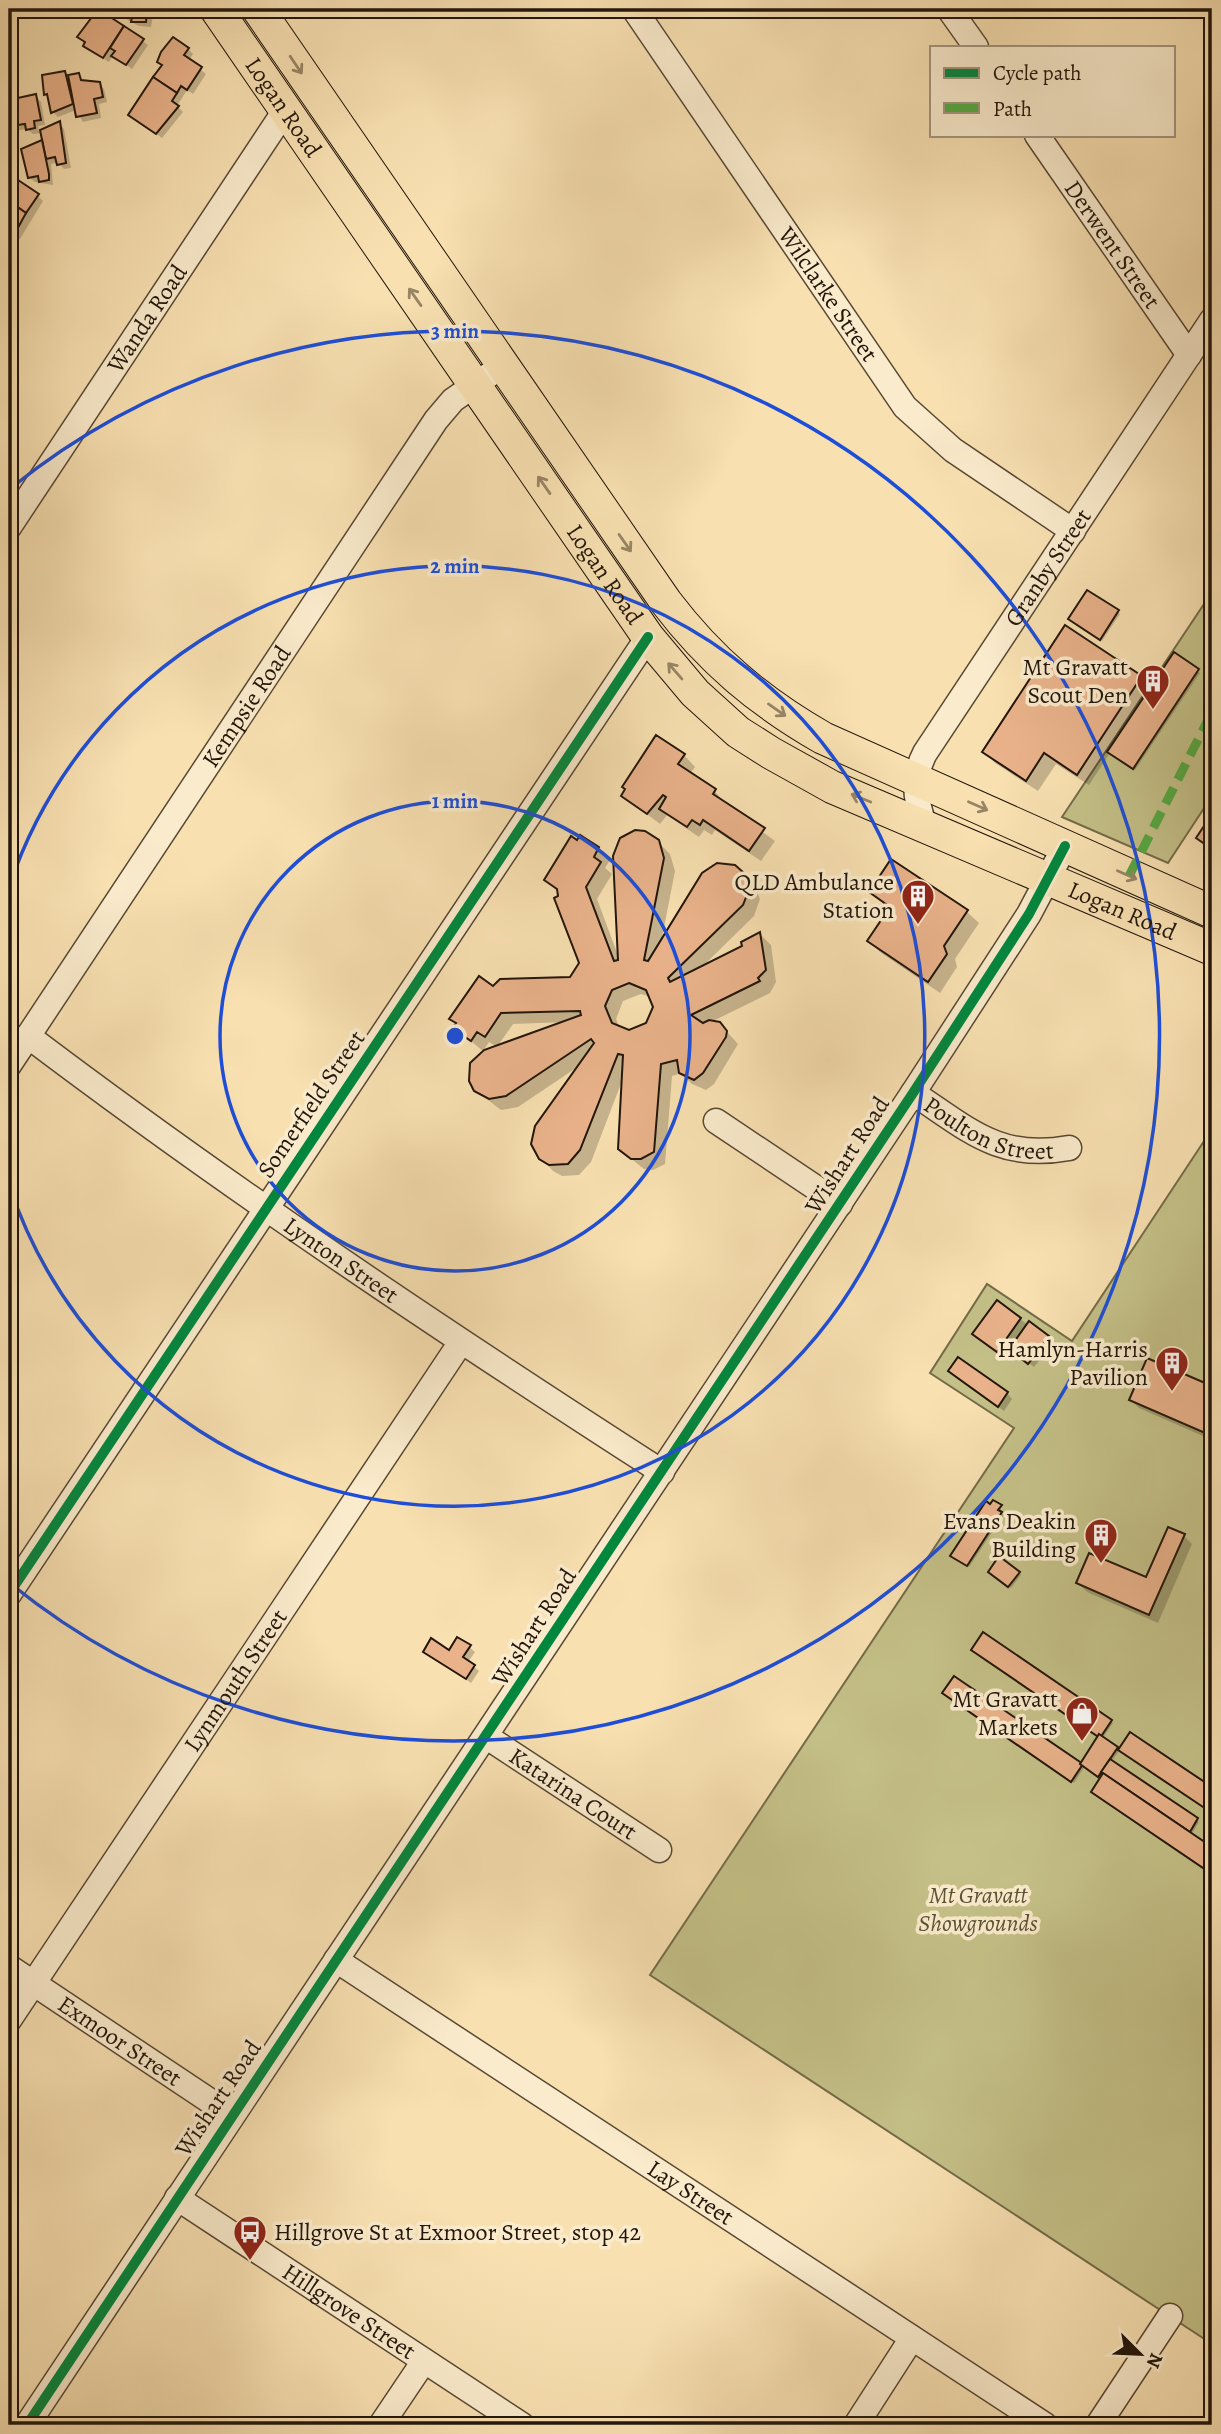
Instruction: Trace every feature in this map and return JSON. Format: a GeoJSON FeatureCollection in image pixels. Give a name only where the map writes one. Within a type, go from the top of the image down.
{"type":"FeatureCollection","features":[{"type":"Feature","properties":{"kind":"main road","name":"Logan Road"},"geometry":{"type":"LineString","coordinates":[[216,9],[648,637],[695,693],[749,739],[832,786],[1212,949]]}},
{"type":"Feature","properties":{"kind":"main road","name":"Logan Road"},"geometry":{"type":"LineString","coordinates":[[258,9],[666,602],[710,655],[738,681],[788,718],[823,738],[1212,912]]}},
{"type":"Feature","properties":{"kind":"street","name":"Wilclarke Street"},"geometry":{"type":"LineString","coordinates":[[634,9],[905,407],[953,450],[1073,531]]}},
{"type":"Feature","properties":{"kind":"street"},"geometry":{"type":"LineString","coordinates":[[949,9],[975,46]]}},
{"type":"Feature","properties":{"kind":"street","name":"Wanda Road"},"geometry":{"type":"LineString","coordinates":[[9,527],[286,109]]}},
{"type":"Feature","properties":{"kind":"street","name":"Derwent Street"},"geometry":{"type":"LineString","coordinates":[[1038,136],[1189,355]]}},
{"type":"Feature","properties":{"kind":"street","name":"Granby Street"},"geometry":{"type":"LineString","coordinates":[[924,824],[916,803],[916,778],[925,753],[1212,320]]}},
{"type":"Feature","properties":{"kind":"street","name":"Kempsie Road"},"geometry":{"type":"LineString","coordinates":[[9,1065],[436,420],[448,404],[502,366]]}},
{"type":"Feature","properties":{"kind":"street","name":"Somerfield Street"},"geometry":{"type":"LineString","coordinates":[[9,1594],[648,637]]}},
{"type":"Feature","properties":{"kind":"street","name":"Wishart Road"},"geometry":{"type":"LineString","coordinates":[[27,2425],[840,1204],[1013,940],[1066,846]]}},
{"type":"Feature","properties":{"kind":"street","name":"Lynton Street"},"geometry":{"type":"LineString","coordinates":[[28,1036],[175,1147],[266,1210],[461,1342],[662,1472]]}},
{"type":"Feature","properties":{"kind":"street","name":"Poulton Street"},"geometry":{"type":"LineString","coordinates":[[913,1093],[989,1143],[1042,1153],[1069,1148]]}},
{"type":"Feature","properties":{"kind":"street"},"geometry":{"type":"LineString","coordinates":[[716,1121],[840,1204]]}},
{"type":"Feature","properties":{"kind":"street","name":"Lynmouth Street"},"geometry":{"type":"LineString","coordinates":[[9,2020],[461,1342]]}},
{"type":"Feature","properties":{"kind":"street","name":"Katarina Court"},"geometry":{"type":"LineString","coordinates":[[487,1737],[659,1850]]}},
{"type":"Feature","properties":{"kind":"street","name":"Lay Street"},"geometry":{"type":"LineString","coordinates":[[336,1960],[1045,2425]]}},
{"type":"Feature","properties":{"kind":"street","name":"Exmoor Street"},"geometry":{"type":"LineString","coordinates":[[9,1968],[231,2115]]}},
{"type":"Feature","properties":{"kind":"street","name":"Hillgrove Street"},"geometry":{"type":"LineString","coordinates":[[177,2198],[522,2425]]}},
{"type":"Feature","properties":{"kind":"street"},"geometry":{"type":"LineString","coordinates":[[1098,2425],[1170,2316]]}},
{"type":"Feature","properties":{"kind":"street"},"geometry":{"type":"LineString","coordinates":[[856,2425],[912,2338]]}},
{"type":"Feature","properties":{"kind":"street"},"geometry":{"type":"LineString","coordinates":[[381,2425],[424,2361]]}},
{"type":"Feature","properties":{"kind":"green space"},"geometry":{"type":"Polygon","coordinates":[[[1212,592],[1212,796],[1168,863],[1062,817],[1212,592]]]}},
{"type":"Feature","properties":{"kind":"green space","name":"Mt Gravatt Showgrounds"},"geometry":{"type":"Polygon","coordinates":[[[1212,1129],[1212,2344],[650,1975],[1014,1428],[930,1373],[987,1284],[1072,1341],[1212,1129]]]}},
{"type":"Feature","properties":{"kind":"building"},"geometry":{"type":"Polygon","coordinates":[[[98,9],[124,26],[103,58],[83,46],[85,42],[77,37],[98,9]]]}},
{"type":"Feature","properties":{"kind":"building"},"geometry":{"type":"Polygon","coordinates":[[[123,9],[147,9],[146,22],[131,22],[132,17],[122,17],[123,9]]]}},
{"type":"Feature","properties":{"kind":"building"},"geometry":{"type":"Polygon","coordinates":[[[124,26],[144,39],[126,65],[111,56],[115,51],[110,48],[124,26]]]}},
{"type":"Feature","properties":{"kind":"building"},"geometry":{"type":"Polygon","coordinates":[[[173,37],[189,48],[184,55],[202,67],[187,90],[181,86],[177,93],[153,77],[162,65],[157,62],[161,52],[173,37]]]}},
{"type":"Feature","properties":{"kind":"building"},"geometry":{"type":"Polygon","coordinates":[[[65,71],[73,104],[51,113],[47,94],[44,95],[42,75],[65,71]]]}},
{"type":"Feature","properties":{"kind":"building"},"geometry":{"type":"Polygon","coordinates":[[[79,73],[81,80],[100,82],[103,97],[94,99],[97,113],[76,117],[68,75],[79,73]]]}},
{"type":"Feature","properties":{"kind":"building"},"geometry":{"type":"Polygon","coordinates":[[[153,77],[177,93],[172,101],[179,106],[156,134],[128,115],[153,77]]]}},
{"type":"Feature","properties":{"kind":"building"},"geometry":{"type":"Polygon","coordinates":[[[11,90],[18,124],[9,126],[9,91],[11,90]]]}},
{"type":"Feature","properties":{"kind":"building"},"geometry":{"type":"Polygon","coordinates":[[[36,94],[41,120],[34,121],[35,128],[26,130],[25,124],[18,125],[13,99],[36,94]]]}},
{"type":"Feature","properties":{"kind":"building"},"geometry":{"type":"Polygon","coordinates":[[[60,121],[66,163],[57,165],[55,157],[46,159],[40,130],[60,121]]]}},
{"type":"Feature","properties":{"kind":"building"},"geometry":{"type":"Polygon","coordinates":[[[42,140],[49,180],[39,182],[38,176],[28,178],[21,149],[42,140]]]}},
{"type":"Feature","properties":{"kind":"building"},"geometry":{"type":"Polygon","coordinates":[[[18,180],[39,194],[26,213],[9,201],[9,185],[15,186],[18,180]]]}},
{"type":"Feature","properties":{"kind":"building"},"geometry":{"type":"Polygon","coordinates":[[[9,201],[26,213],[14,235],[9,231],[9,201]]]}},
{"type":"Feature","properties":{"kind":"building"},"geometry":{"type":"Polygon","coordinates":[[[1087,590],[1119,610],[1100,640],[1068,619],[1087,590]]]}},
{"type":"Feature","properties":{"kind":"building"},"geometry":{"type":"Polygon","coordinates":[[[1065,625],[1142,676],[1077,775],[1044,753],[1026,781],[982,752],[1065,625]]]}},
{"type":"Feature","properties":{"kind":"building","name":"Mt Gravatt Scout Den"},"geometry":{"type":"Polygon","coordinates":[[[1174,652],[1199,669],[1133,769],[1107,752],[1174,652]]]}},
{"type":"Feature","properties":{"kind":"building"},"geometry":{"type":"Polygon","coordinates":[[[656,735],[685,754],[678,764],[716,789],[713,794],[765,828],[749,851],[703,820],[700,825],[692,820],[687,827],[659,809],[666,797],[663,795],[647,814],[621,796],[625,789],[622,787],[656,735]]]}},
{"type":"Feature","properties":{"kind":"building"},"geometry":{"type":"Polygon","coordinates":[[[1212,814],[1212,849],[1196,838],[1212,814]]]}},
{"type":"Feature","properties":{"kind":"building"},"geometry":{"type":"Polygon","coordinates":[[[635,830],[645,831],[659,840],[664,858],[644,960],[648,961],[702,873],[717,863],[735,865],[743,872],[750,887],[743,905],[668,978],[670,982],[742,946],[741,942],[760,932],[766,970],[758,978],[760,981],[691,1015],[703,1023],[709,1020],[720,1022],[727,1031],[726,1037],[703,1073],[694,1080],[679,1073],[677,1060],[661,1064],[654,1152],[641,1159],[631,1159],[618,1149],[623,1055],[618,1054],[580,1150],[568,1164],[549,1165],[539,1159],[531,1144],[535,1126],[594,1043],[591,1039],[506,1096],[489,1099],[474,1091],[469,1081],[470,1063],[484,1050],[581,1015],[580,1011],[501,1013],[485,1037],[477,1032],[471,1041],[452,1028],[456,1023],[449,1019],[479,976],[493,986],[500,979],[570,977],[579,963],[554,898],[558,896],[557,889],[544,880],[571,836],[577,840],[580,835],[599,847],[594,857],[601,862],[586,887],[614,961],[618,960],[613,856],[620,838],[635,830]],[[629,983],[612,990],[605,1006],[612,1023],[629,1030],[646,1023],[653,1007],[646,990],[629,983]]]}},
{"type":"Feature","properties":{"kind":"building","name":"QLD Ambulance Station"},"geometry":{"type":"Polygon","coordinates":[[[891,859],[968,910],[944,946],[947,954],[928,982],[867,941],[890,907],[869,892],[891,859]]]}},
{"type":"Feature","properties":{"kind":"building"},"geometry":{"type":"Polygon","coordinates":[[[997,1300],[1021,1318],[997,1352],[972,1334],[997,1300]]]}},
{"type":"Feature","properties":{"kind":"building"},"geometry":{"type":"Polygon","coordinates":[[[1029,1321],[1049,1336],[1028,1364],[1009,1349],[1029,1321]]]}},
{"type":"Feature","properties":{"kind":"building"},"geometry":{"type":"Polygon","coordinates":[[[958,1357],[1008,1392],[998,1407],[948,1371],[958,1357]]]}},
{"type":"Feature","properties":{"kind":"building","name":"Hamlyn-Harris Pavilion"},"geometry":{"type":"Polygon","coordinates":[[[1147,1358],[1212,1386],[1212,1436],[1129,1400],[1147,1358]]]}},
{"type":"Feature","properties":{"kind":"building"},"geometry":{"type":"Polygon","coordinates":[[[993,1500],[1002,1505],[998,1510],[1002,1512],[967,1566],[950,1556],[986,1501],[990,1504],[993,1500]]]}},
{"type":"Feature","properties":{"kind":"building","name":"Evans Deakin Building"},"geometry":{"type":"Polygon","coordinates":[[[1168,1527],[1185,1534],[1149,1615],[1076,1583],[1089,1553],[1146,1577],[1168,1527]]]}},
{"type":"Feature","properties":{"kind":"building"},"geometry":{"type":"Polygon","coordinates":[[[999,1556],[1020,1572],[1008,1587],[988,1572],[999,1556]]]}},
{"type":"Feature","properties":{"kind":"building"},"geometry":{"type":"Polygon","coordinates":[[[983,1632],[1112,1720],[1100,1738],[971,1650],[983,1632]]]}},
{"type":"Feature","properties":{"kind":"building"},"geometry":{"type":"Polygon","coordinates":[[[457,1637],[471,1645],[463,1657],[475,1665],[466,1679],[423,1652],[431,1638],[449,1650],[457,1637]]]}},
{"type":"Feature","properties":{"kind":"building"},"geometry":{"type":"Polygon","coordinates":[[[954,1676],[1083,1764],[1071,1782],[942,1693],[954,1676]]]}},
{"type":"Feature","properties":{"kind":"building"},"geometry":{"type":"Polygon","coordinates":[[[1130,1732],[1212,1787],[1212,1813],[1118,1750],[1130,1732]]]}},
{"type":"Feature","properties":{"kind":"building"},"geometry":{"type":"Polygon","coordinates":[[[1099,1734],[1118,1747],[1098,1777],[1080,1764],[1099,1734]]]}},
{"type":"Feature","properties":{"kind":"building"},"geometry":{"type":"Polygon","coordinates":[[[1110,1759],[1198,1818],[1190,1832],[1101,1772],[1110,1759]]]}},
{"type":"Feature","properties":{"kind":"building"},"geometry":{"type":"Polygon","coordinates":[[[1103,1773],[1212,1847],[1212,1874],[1091,1792],[1103,1773]]]}},
{"type":"Feature","properties":{"kind":"marked path"},"geometry":{"type":"LineString","coordinates":[[1129,876],[1212,712]]}},
{"type":"Feature","properties":{"kind":"cycle path"},"geometry":{"type":"LineString","coordinates":[[9,1594],[648,637]]}},
{"type":"Feature","properties":{"kind":"cycle path"},"geometry":{"type":"LineString","coordinates":[[27,2425],[913,1093],[1029,914],[1065,846]]}},
{"type":"Feature","properties":{"kind":"place","name":"Mt Gravatt Scout Den"},"geometry":{"type":"Point","coordinates":[1153,711]}},
{"type":"Feature","properties":{"kind":"place","name":"QLD Ambulance Station"},"geometry":{"type":"Point","coordinates":[918,926]}},
{"type":"Feature","properties":{"kind":"place","name":"Hamlyn-Harris Pavilion"},"geometry":{"type":"Point","coordinates":[1172,1393]}},
{"type":"Feature","properties":{"kind":"place","name":"Evans Deakin Building"},"geometry":{"type":"Point","coordinates":[1101,1565]}},
{"type":"Feature","properties":{"kind":"place","name":"Mt Gravatt Markets"},"geometry":{"type":"Point","coordinates":[1082,1743]}},
{"type":"Feature","properties":{"kind":"place","name":"Hillgrove St at Exmoor Street, stop 42"},"geometry":{"type":"Point","coordinates":[250,2262]}}]}
